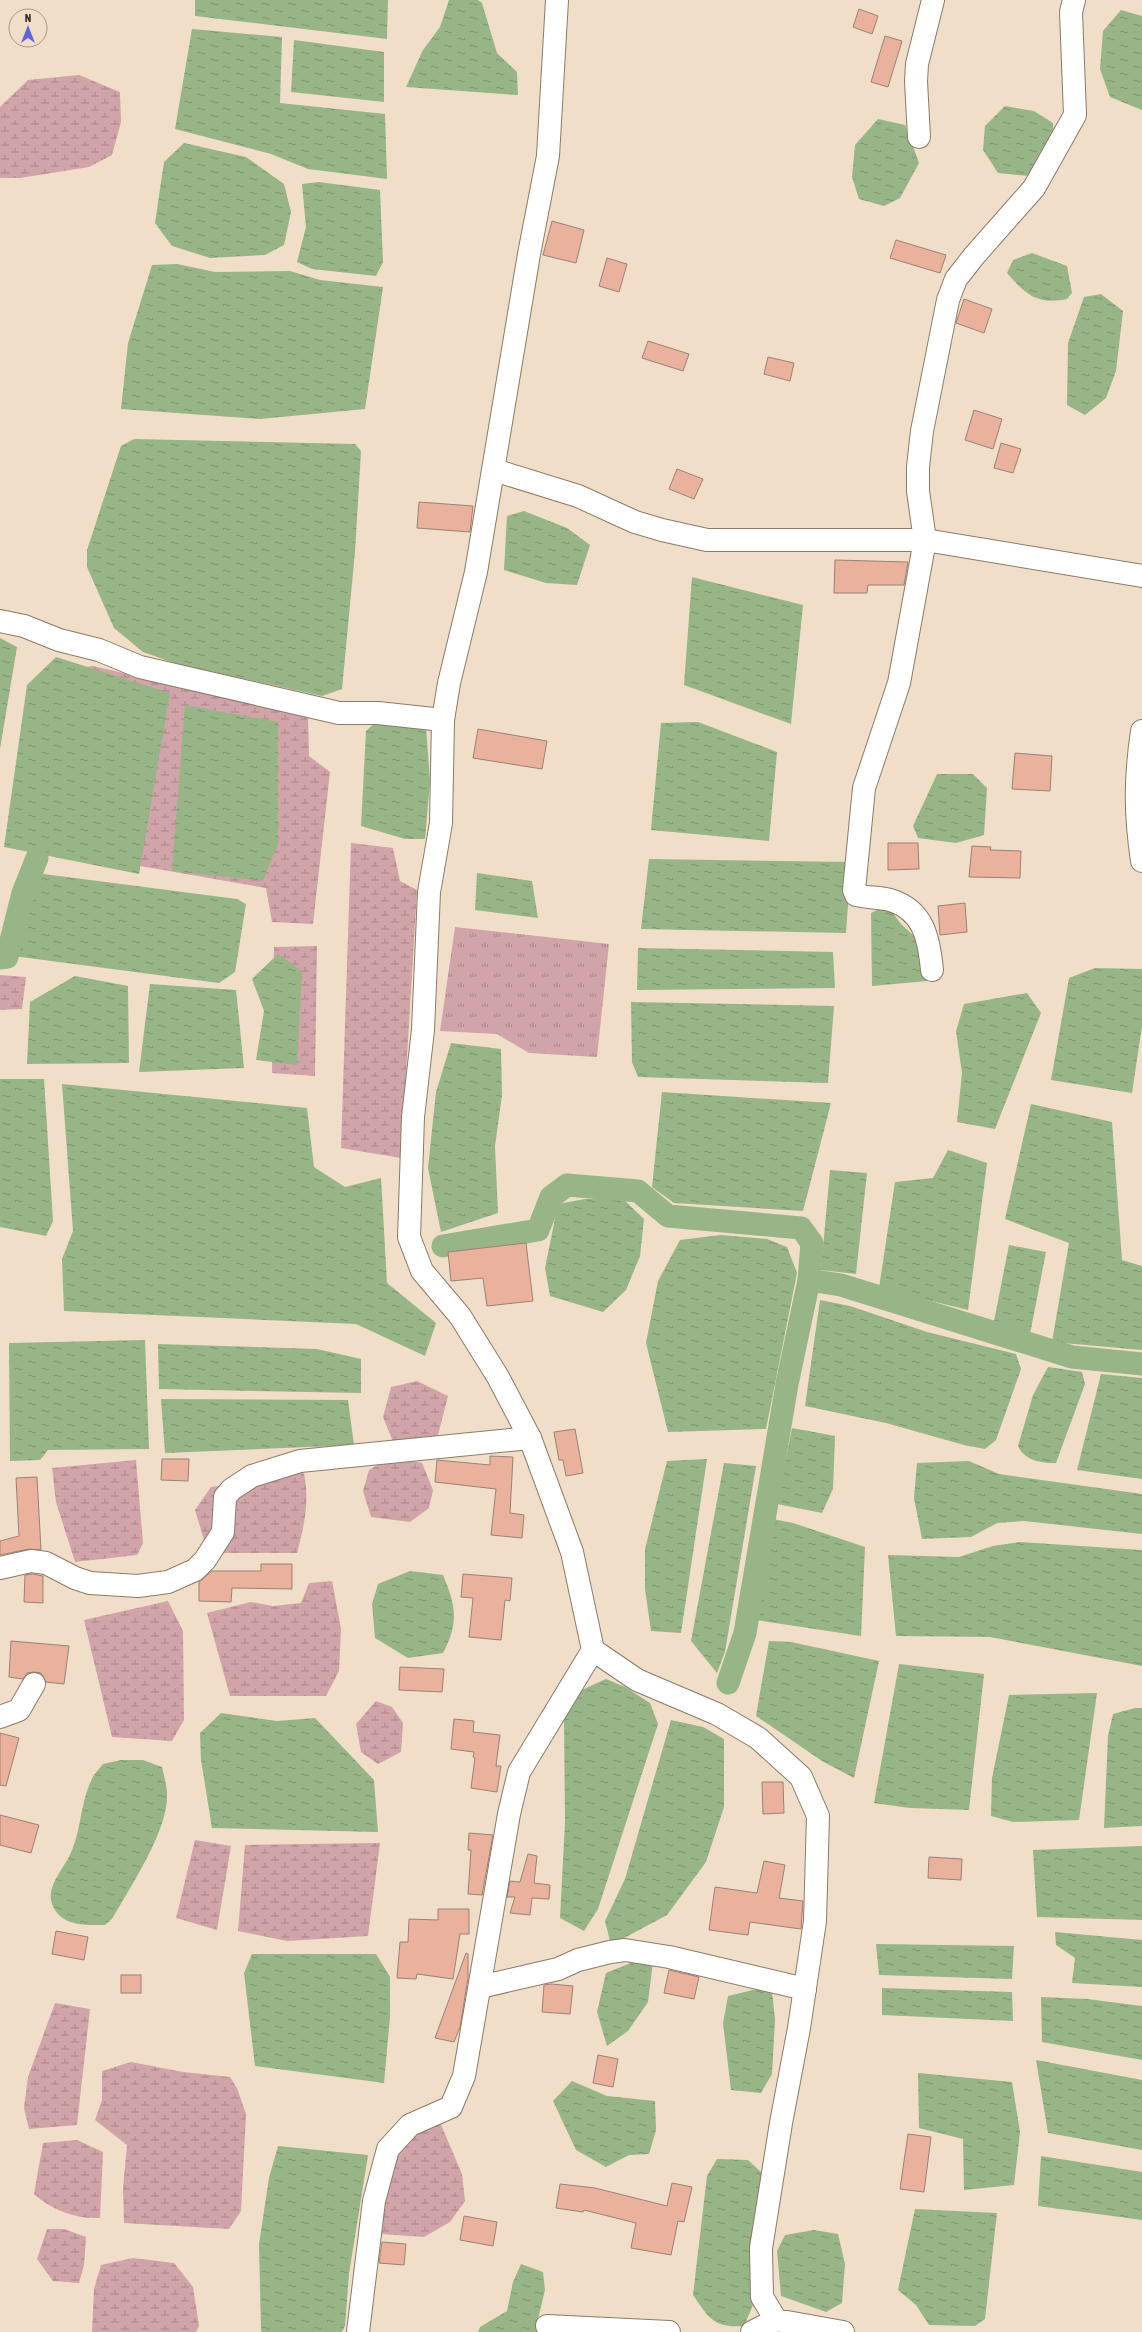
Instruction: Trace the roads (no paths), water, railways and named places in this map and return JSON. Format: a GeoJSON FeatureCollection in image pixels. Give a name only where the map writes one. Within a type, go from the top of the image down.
{"type":"FeatureCollection","features":[{"type":"Feature","properties":{"kind":"street"},"geometry":{"type":"LineString","coordinates":[[358,2332],[374,2201],[388,2149],[410,2125],[451,2107],[464,2076],[509,1814],[520,1772],[593,1650],[572,1552],[530,1438],[498,1376],[460,1316],[422,1271],[409,1237],[413,1117],[423,1030],[429,892],[441,823],[443,720],[449,683],[476,572],[529,254],[548,156],[557,0]]}},
{"type":"Feature","properties":{"kind":"street"},"geometry":{"type":"LineString","coordinates":[[918,137],[916,81],[917,64],[933,0]]}},
{"type":"Feature","properties":{"kind":"street"},"geometry":{"type":"LineString","coordinates":[[932,970],[926,932],[916,914],[892,901],[856,895],[854,884],[864,788],[899,683],[925,540],[918,491],[918,467],[922,431],[948,300],[956,279],[974,256],[1034,188],[1075,115],[1071,12],[1074,0]]}},
{"type":"Feature","properties":{"kind":"street"},"geometry":{"type":"LineString","coordinates":[[494,470],[578,496],[635,522],[662,530],[707,540],[925,540],[1142,576]]}},
{"type":"Feature","properties":{"kind":"street"},"geometry":{"type":"LineString","coordinates":[[0,621],[24,626],[59,640],[99,650],[140,667],[339,713],[378,713],[443,720]]}},
{"type":"Feature","properties":{"kind":"street"},"geometry":{"type":"LineString","coordinates":[[1142,731],[1136,775],[1137,827],[1142,861]]}},
{"type":"Feature","properties":{"kind":"street"},"geometry":{"type":"LineString","coordinates":[[0,1568],[31,1561],[46,1563],[90,1583],[138,1586],[168,1582],[194,1570],[205,1560],[223,1532],[225,1497],[232,1489],[252,1476],[300,1461],[530,1438]]}},
{"type":"Feature","properties":{"kind":"street"},"geometry":{"type":"LineString","coordinates":[[593,1650],[637,1680],[718,1714],[758,1738],[801,1777],[818,1816],[815,1921],[805,1989],[761,2248],[762,2297],[776,2320]]}},
{"type":"Feature","properties":{"kind":"street"},"geometry":{"type":"LineString","coordinates":[[0,1717],[19,1710],[34,1684]]}},
{"type":"Feature","properties":{"kind":"street"},"geometry":{"type":"LineString","coordinates":[[480,1986],[558,1969],[578,1960],[625,1950],[669,1957],[805,1989]]}},
{"type":"Feature","properties":{"kind":"street"},"geometry":{"type":"LineString","coordinates":[[753,2332],[776,2320],[843,2332]]}},
{"type":"Feature","properties":{"kind":"street"},"geometry":{"type":"LineString","coordinates":[[547,2326],[669,2332]]}},
{"type":"Feature","properties":{"kind":"water"},"geometry":{"type":"Polygon","coordinates":[[[195,0],[388,0],[387,39],[195,16],[195,0]]]}},
{"type":"Feature","properties":{"kind":"water"},"geometry":{"type":"Polygon","coordinates":[[[449,0],[478,0],[482,3],[497,53],[517,72],[518,95],[406,87],[423,50],[440,27],[449,0]]]}},
{"type":"Feature","properties":{"kind":"water"},"geometry":{"type":"Polygon","coordinates":[[[1121,10],[1142,16],[1142,110],[1110,97],[1100,69],[1103,31],[1121,10]]]}},
{"type":"Feature","properties":{"kind":"water"},"geometry":{"type":"Polygon","coordinates":[[[192,29],[282,37],[280,103],[385,114],[387,179],[308,169],[271,154],[175,129],[192,29]]]}},
{"type":"Feature","properties":{"kind":"water"},"geometry":{"type":"Polygon","coordinates":[[[294,40],[384,52],[384,102],[291,92],[294,40]]]}},
{"type":"Feature","properties":{"kind":"water"},"geometry":{"type":"Polygon","coordinates":[[[1005,106],[1034,111],[1053,123],[1055,150],[1029,176],[998,173],[983,150],[985,126],[1005,106]]]}},
{"type":"Feature","properties":{"kind":"water"},"geometry":{"type":"Polygon","coordinates":[[[878,119],[905,125],[919,163],[900,198],[884,206],[859,199],[852,177],[855,145],[878,119]]]}},
{"type":"Feature","properties":{"kind":"water"},"geometry":{"type":"Polygon","coordinates":[[[184,143],[246,157],[284,184],[291,212],[284,245],[265,255],[210,258],[172,246],[155,223],[164,162],[184,143]]]}},
{"type":"Feature","properties":{"kind":"water"},"geometry":{"type":"Polygon","coordinates":[[[319,182],[380,190],[383,262],[376,276],[312,269],[297,262],[306,227],[302,184],[319,182]]]}},
{"type":"Feature","properties":{"kind":"water"},"geometry":{"type":"Polygon","coordinates":[[[1032,253],[1067,266],[1072,293],[1067,299],[1048,301],[1033,296],[1020,287],[1007,273],[1013,260],[1032,253]]]}},
{"type":"Feature","properties":{"kind":"water"},"geometry":{"type":"Polygon","coordinates":[[[177,264],[215,272],[290,271],[320,280],[383,287],[365,409],[260,419],[121,409],[128,343],[152,265],[177,264]]]}},
{"type":"Feature","properties":{"kind":"water"},"geometry":{"type":"Polygon","coordinates":[[[1101,294],[1123,311],[1116,371],[1106,398],[1085,415],[1067,405],[1068,343],[1084,297],[1101,294]]]}},
{"type":"Feature","properties":{"kind":"water"},"geometry":{"type":"Polygon","coordinates":[[[134,439],[355,444],[361,451],[355,552],[342,689],[322,696],[177,664],[143,652],[114,628],[87,567],[87,550],[121,446],[134,439]]]}},
{"type":"Feature","properties":{"kind":"water"},"geometry":{"type":"Polygon","coordinates":[[[524,511],[567,528],[590,545],[577,585],[546,583],[504,570],[507,516],[524,511]]]}},
{"type":"Feature","properties":{"kind":"water"},"geometry":{"type":"Polygon","coordinates":[[[692,577],[803,605],[791,724],[684,685],[692,577]]]}},
{"type":"Feature","properties":{"kind":"water"},"geometry":{"type":"Polygon","coordinates":[[[0,638],[17,647],[0,749],[0,638]]]}},
{"type":"Feature","properties":{"kind":"water"},"geometry":{"type":"Polygon","coordinates":[[[56,657],[170,693],[139,874],[4,847],[27,685],[56,657]]]}},
{"type":"Feature","properties":{"kind":"water"},"geometry":{"type":"Polygon","coordinates":[[[185,705],[278,722],[278,844],[263,881],[172,871],[185,705]]]}},
{"type":"Feature","properties":{"kind":"water"},"geometry":{"type":"Polygon","coordinates":[[[377,721],[426,726],[430,781],[425,839],[405,839],[361,826],[366,731],[377,721]]]}},
{"type":"Feature","properties":{"kind":"water"},"geometry":{"type":"Polygon","coordinates":[[[698,722],[777,752],[769,841],[651,830],[661,723],[698,722]]]}},
{"type":"Feature","properties":{"kind":"water"},"geometry":{"type":"Polygon","coordinates":[[[937,774],[973,774],[987,788],[984,835],[956,843],[918,838],[913,826],[937,774]]]}},
{"type":"Feature","properties":{"kind":"water"},"geometry":{"type":"Polygon","coordinates":[[[649,859],[851,862],[846,933],[641,929],[649,859]]]}},
{"type":"Feature","properties":{"kind":"water"},"geometry":{"type":"Polygon","coordinates":[[[36,873],[237,899],[246,904],[235,972],[219,983],[13,956],[36,873]]]}},
{"type":"Feature","properties":{"kind":"water"},"geometry":{"type":"Polygon","coordinates":[[[477,873],[532,881],[538,918],[475,910],[477,873]]]}},
{"type":"Feature","properties":{"kind":"water"},"geometry":{"type":"Polygon","coordinates":[[[887,905],[901,924],[925,946],[927,981],[872,986],[871,913],[887,905]]]}},
{"type":"Feature","properties":{"kind":"water"},"geometry":{"type":"Polygon","coordinates":[[[638,948],[833,952],[835,988],[637,990],[638,948]]]}},
{"type":"Feature","properties":{"kind":"water"},"geometry":{"type":"Polygon","coordinates":[[[278,954],[302,971],[297,1065],[256,1060],[264,1011],[252,979],[278,954]]]}},
{"type":"Feature","properties":{"kind":"water"},"geometry":{"type":"Polygon","coordinates":[[[1095,968],[1142,969],[1142,1026],[1132,1093],[1051,1080],[1069,978],[1095,968]]]}},
{"type":"Feature","properties":{"kind":"water"},"geometry":{"type":"Polygon","coordinates":[[[75,976],[128,986],[129,1063],[27,1064],[30,1002],[75,976]]]}},
{"type":"Feature","properties":{"kind":"water"},"geometry":{"type":"Polygon","coordinates":[[[150,984],[236,990],[244,1068],[139,1072],[150,984]]]}},
{"type":"Feature","properties":{"kind":"water"},"geometry":{"type":"Polygon","coordinates":[[[1027,993],[1041,1013],[995,1129],[957,1122],[962,1073],[956,1031],[964,1004],[1027,993]]]}},
{"type":"Feature","properties":{"kind":"water"},"geometry":{"type":"Polygon","coordinates":[[[631,1002],[834,1006],[828,1083],[638,1077],[632,1062],[631,1002]]]}},
{"type":"Feature","properties":{"kind":"water"},"geometry":{"type":"Polygon","coordinates":[[[451,1043],[501,1049],[502,1095],[495,1146],[498,1213],[441,1232],[428,1168],[436,1092],[451,1043]]]}},
{"type":"Feature","properties":{"kind":"water"},"geometry":{"type":"Polygon","coordinates":[[[0,1079],[44,1079],[53,1221],[46,1236],[0,1227],[0,1079]]]}},
{"type":"Feature","properties":{"kind":"water"},"geometry":{"type":"Polygon","coordinates":[[[62,1084],[307,1108],[314,1167],[345,1187],[381,1178],[387,1283],[436,1323],[425,1356],[356,1324],[64,1311],[62,1259],[73,1231],[62,1084]]]}},
{"type":"Feature","properties":{"kind":"water"},"geometry":{"type":"Polygon","coordinates":[[[662,1092],[831,1103],[803,1211],[674,1203],[652,1187],[662,1092]]]}},
{"type":"Feature","properties":{"kind":"water"},"geometry":{"type":"Polygon","coordinates":[[[1031,1104],[1112,1122],[1122,1260],[1142,1266],[1142,1350],[1052,1342],[1069,1243],[1005,1219],[1031,1104]]]}},
{"type":"Feature","properties":{"kind":"water"},"geometry":{"type":"Polygon","coordinates":[[[948,1150],[987,1163],[968,1310],[879,1288],[895,1182],[933,1178],[948,1150]]]}},
{"type":"Feature","properties":{"kind":"water"},"geometry":{"type":"Polygon","coordinates":[[[830,1170],[867,1173],[856,1274],[821,1270],[830,1170]]]}},
{"type":"Feature","properties":{"kind":"water"},"geometry":{"type":"Polygon","coordinates":[[[622,1198],[644,1219],[640,1256],[626,1290],[603,1312],[550,1296],[545,1268],[558,1204],[585,1199],[622,1198]]]}},
{"type":"Feature","properties":{"kind":"water"},"geometry":{"type":"Polygon","coordinates":[[[721,1235],[767,1239],[787,1247],[797,1273],[766,1429],[668,1432],[646,1343],[658,1281],[680,1240],[721,1235]]]}},
{"type":"Feature","properties":{"kind":"water"},"geometry":{"type":"Polygon","coordinates":[[[1009,1245],[1046,1252],[1030,1334],[994,1321],[1009,1245]]]}},
{"type":"Feature","properties":{"kind":"water"},"geometry":{"type":"Polygon","coordinates":[[[820,1300],[850,1306],[927,1332],[1016,1354],[1021,1369],[996,1440],[985,1449],[964,1445],[886,1423],[805,1406],[820,1300]]]}},
{"type":"Feature","properties":{"kind":"water"},"geometry":{"type":"Polygon","coordinates":[[[145,1340],[149,1449],[48,1450],[40,1460],[10,1461],[9,1343],[145,1340]]]}},
{"type":"Feature","properties":{"kind":"water"},"geometry":{"type":"Polygon","coordinates":[[[158,1344],[317,1349],[361,1359],[361,1393],[159,1389],[158,1344]]]}},
{"type":"Feature","properties":{"kind":"water"},"geometry":{"type":"Polygon","coordinates":[[[1048,1367],[1082,1372],[1085,1384],[1056,1463],[1039,1462],[1029,1458],[1018,1446],[1033,1395],[1048,1367]]]}},
{"type":"Feature","properties":{"kind":"water"},"geometry":{"type":"Polygon","coordinates":[[[1101,1374],[1142,1378],[1142,1479],[1077,1470],[1101,1374]]]}},
{"type":"Feature","properties":{"kind":"water"},"geometry":{"type":"Polygon","coordinates":[[[161,1399],[348,1400],[354,1445],[165,1453],[161,1399]]]}},
{"type":"Feature","properties":{"kind":"water"},"geometry":{"type":"Polygon","coordinates":[[[792,1428],[835,1436],[833,1489],[822,1513],[777,1504],[792,1428]]]}},
{"type":"Feature","properties":{"kind":"water"},"geometry":{"type":"Polygon","coordinates":[[[707,1459],[681,1633],[651,1631],[645,1589],[645,1549],[667,1461],[707,1459]]]}},
{"type":"Feature","properties":{"kind":"water"},"geometry":{"type":"Polygon","coordinates":[[[969,1461],[999,1474],[1142,1494],[1142,1534],[1024,1521],[997,1523],[971,1537],[922,1539],[914,1498],[917,1463],[969,1461]]]}},
{"type":"Feature","properties":{"kind":"water"},"geometry":{"type":"Polygon","coordinates":[[[724,1463],[756,1466],[725,1652],[717,1673],[691,1641],[724,1463]]]}},
{"type":"Feature","properties":{"kind":"water"},"geometry":{"type":"Polygon","coordinates":[[[773,1519],[793,1523],[865,1547],[861,1636],[756,1620],[773,1519]]]}},
{"type":"Feature","properties":{"kind":"water"},"geometry":{"type":"Polygon","coordinates":[[[1020,1542],[1142,1550],[1142,1666],[990,1637],[896,1636],[888,1555],[959,1557],[993,1546],[1020,1542]]]}},
{"type":"Feature","properties":{"kind":"water"},"geometry":{"type":"Polygon","coordinates":[[[410,1571],[443,1575],[451,1596],[454,1614],[452,1633],[443,1653],[408,1658],[375,1638],[372,1604],[378,1584],[410,1571]]]}},
{"type":"Feature","properties":{"kind":"water"},"geometry":{"type":"Polygon","coordinates":[[[769,1641],[791,1642],[879,1661],[854,1778],[822,1761],[756,1716],[769,1641]]]}},
{"type":"Feature","properties":{"kind":"water"},"geometry":{"type":"Polygon","coordinates":[[[899,1664],[984,1674],[969,1810],[910,1808],[874,1803],[899,1664]]]}},
{"type":"Feature","properties":{"kind":"water"},"geometry":{"type":"Polygon","coordinates":[[[606,1679],[625,1687],[650,1703],[658,1724],[598,1909],[584,1931],[560,1918],[565,1822],[564,1718],[573,1694],[606,1679]]]}},
{"type":"Feature","properties":{"kind":"water"},"geometry":{"type":"Polygon","coordinates":[[[1097,1693],[1079,1820],[1013,1822],[991,1816],[992,1778],[1009,1695],[1097,1693]]]}},
{"type":"Feature","properties":{"kind":"water"},"geometry":{"type":"Polygon","coordinates":[[[1135,1708],[1142,1708],[1142,1826],[1104,1828],[1108,1736],[1113,1714],[1135,1708]]]}},
{"type":"Feature","properties":{"kind":"water"},"geometry":{"type":"Polygon","coordinates":[[[221,1713],[277,1721],[315,1718],[374,1780],[378,1832],[212,1828],[201,1760],[200,1733],[221,1713]]]}},
{"type":"Feature","properties":{"kind":"water"},"geometry":{"type":"Polygon","coordinates":[[[671,1720],[703,1727],[724,1739],[724,1807],[706,1862],[667,1915],[611,1945],[605,1921],[625,1879],[671,1720]]]}},
{"type":"Feature","properties":{"kind":"water"},"geometry":{"type":"Polygon","coordinates":[[[121,1760],[143,1760],[162,1767],[167,1795],[166,1809],[161,1825],[147,1858],[112,1919],[105,1925],[90,1925],[67,1921],[56,1912],[52,1904],[51,1892],[53,1886],[73,1848],[87,1790],[92,1779],[103,1764],[121,1760]]]}},
{"type":"Feature","properties":{"kind":"water"},"geometry":{"type":"Polygon","coordinates":[[[1142,1846],[1142,1920],[1037,1917],[1033,1850],[1142,1846]]]}},
{"type":"Feature","properties":{"kind":"water"},"geometry":{"type":"Polygon","coordinates":[[[1055,1932],[1142,1940],[1142,1987],[1072,1983],[1075,1958],[1056,1945],[1055,1932]]]}},
{"type":"Feature","properties":{"kind":"water"},"geometry":{"type":"Polygon","coordinates":[[[876,1944],[1014,1946],[1012,1979],[879,1975],[876,1944]]]}},
{"type":"Feature","properties":{"kind":"water"},"geometry":{"type":"Polygon","coordinates":[[[252,1954],[376,1954],[390,1977],[390,2017],[384,2083],[255,2066],[244,1973],[252,1954]]]}},
{"type":"Feature","properties":{"kind":"water"},"geometry":{"type":"Polygon","coordinates":[[[633,1962],[653,1962],[648,2002],[628,2031],[607,2046],[597,2012],[606,1973],[633,1962]]]}},
{"type":"Feature","properties":{"kind":"water"},"geometry":{"type":"Polygon","coordinates":[[[761,1988],[772,1992],[775,2019],[772,2074],[761,2093],[731,2090],[723,2023],[728,1996],[761,1988]]]}},
{"type":"Feature","properties":{"kind":"water"},"geometry":{"type":"Polygon","coordinates":[[[882,1988],[1012,1992],[1013,2021],[882,2015],[882,1988]]]}},
{"type":"Feature","properties":{"kind":"water"},"geometry":{"type":"Polygon","coordinates":[[[1041,1997],[1087,1999],[1142,2006],[1142,2060],[1042,2042],[1041,1997]]]}},
{"type":"Feature","properties":{"kind":"water"},"geometry":{"type":"Polygon","coordinates":[[[1036,2060],[1142,2080],[1142,2150],[1048,2133],[1036,2060]]]}},
{"type":"Feature","properties":{"kind":"water"},"geometry":{"type":"Polygon","coordinates":[[[918,2073],[1012,2082],[1020,2132],[1014,2185],[964,2190],[963,2139],[919,2128],[918,2073]]]}},
{"type":"Feature","properties":{"kind":"water"},"geometry":{"type":"Polygon","coordinates":[[[572,2081],[607,2096],[655,2101],[656,2130],[649,2154],[629,2155],[606,2167],[576,2150],[553,2101],[572,2081]]]}},
{"type":"Feature","properties":{"kind":"water"},"geometry":{"type":"Polygon","coordinates":[[[278,2146],[368,2155],[349,2274],[345,2326],[342,2332],[262,2332],[261,2330],[259,2244],[269,2178],[278,2146]]]}},
{"type":"Feature","properties":{"kind":"water"},"geometry":{"type":"Polygon","coordinates":[[[1041,2156],[1142,2172],[1142,2220],[1038,2206],[1041,2156]]]}},
{"type":"Feature","properties":{"kind":"water"},"geometry":{"type":"Polygon","coordinates":[[[717,2159],[748,2160],[762,2173],[755,2247],[753,2305],[744,2326],[725,2325],[713,2320],[703,2310],[693,2295],[707,2176],[717,2159]]]}},
{"type":"Feature","properties":{"kind":"water"},"geometry":{"type":"Polygon","coordinates":[[[915,2209],[997,2213],[985,2319],[975,2326],[929,2325],[916,2305],[898,2290],[915,2209]]]}},
{"type":"Feature","properties":{"kind":"water"},"geometry":{"type":"Polygon","coordinates":[[[814,2230],[838,2234],[845,2264],[842,2303],[826,2312],[781,2296],[777,2251],[785,2235],[814,2230]]]}},
{"type":"Feature","properties":{"kind":"water"},"geometry":{"type":"Polygon","coordinates":[[[521,2264],[543,2272],[545,2290],[537,2323],[539,2332],[478,2332],[480,2327],[507,2311],[513,2282],[521,2264]]]}},
{"type":"Feature","properties":{"kind":"waterway"},"geometry":{"type":"LineString","coordinates":[[0,958],[7,957],[23,893],[37,858]]}},
{"type":"Feature","properties":{"kind":"waterway"},"geometry":{"type":"LineString","coordinates":[[443,1246],[538,1230],[551,1197],[567,1185],[638,1191],[668,1216],[801,1228],[812,1243],[809,1280],[787,1384],[745,1633],[728,1683]]}},
{"type":"Feature","properties":{"kind":"waterway"},"geometry":{"type":"LineString","coordinates":[[809,1280],[841,1285],[1072,1357],[1142,1364]]}}]}
